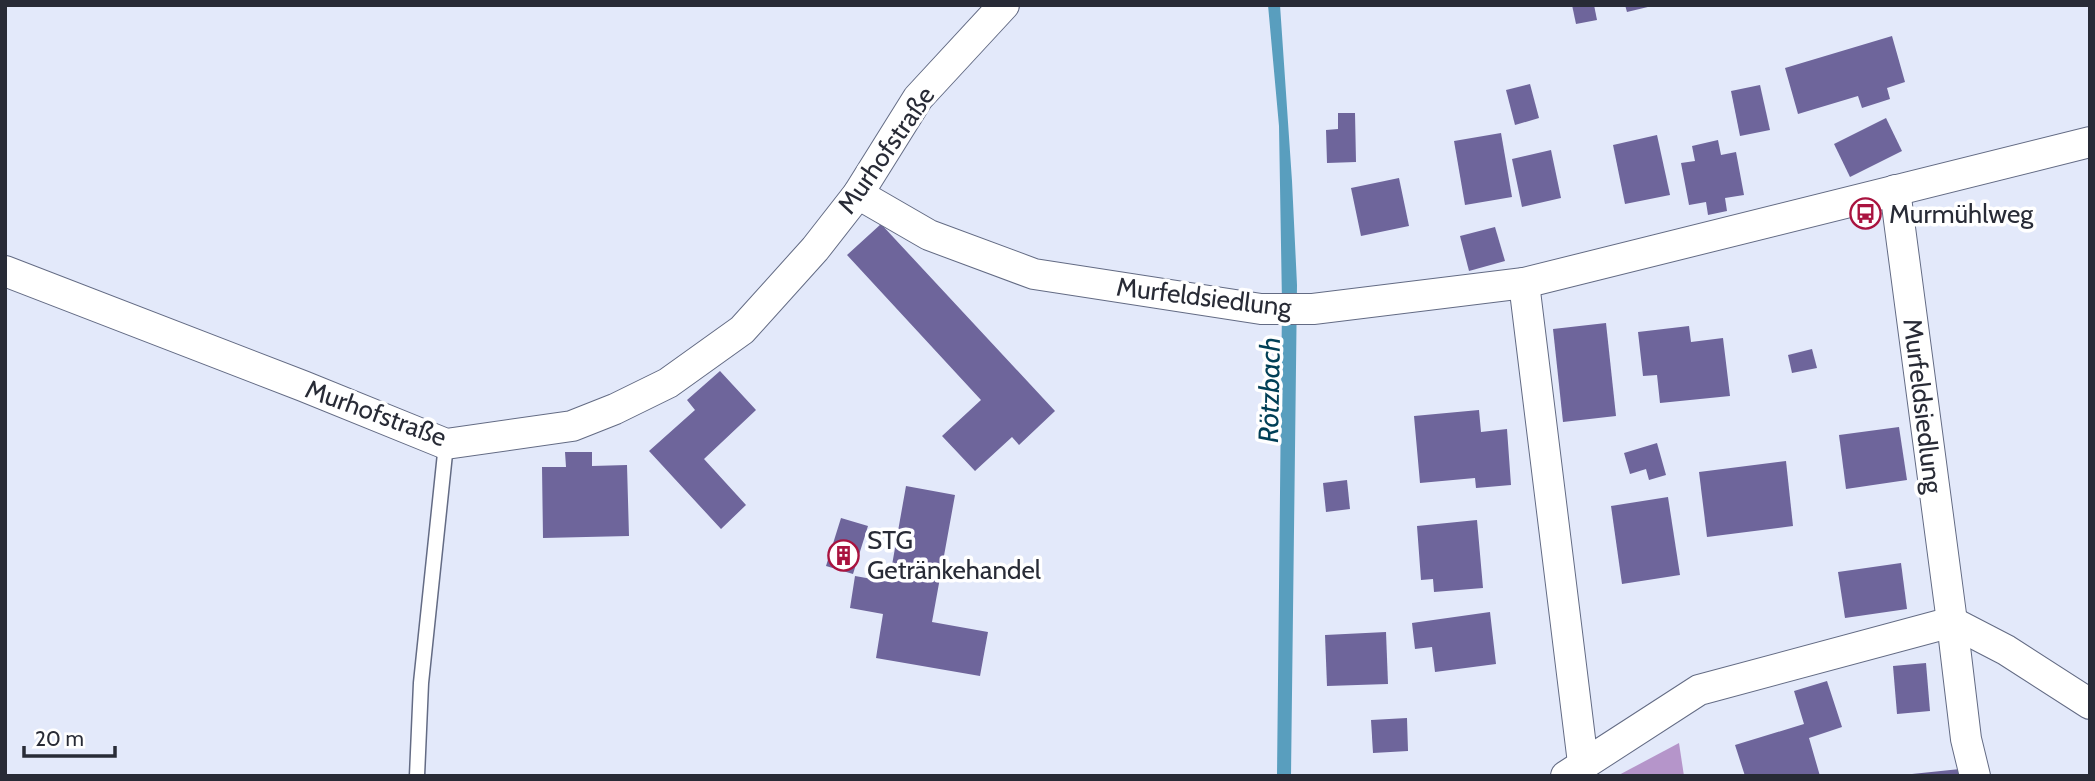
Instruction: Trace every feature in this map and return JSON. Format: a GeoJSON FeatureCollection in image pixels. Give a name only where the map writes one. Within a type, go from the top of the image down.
{"type":"FeatureCollection","features":[{"type":"Feature","properties":{"kind":"street","name":"Murhofstraße"},"geometry":{"type":"LineString","coordinates":[[5,271],[446,444],[572,426],[668,383],[741,330],[815,249],[858,194],[918,98],[1004,5]]}},
{"type":"Feature","properties":{"kind":"street","name":"Murfeldsiedlung"},"geometry":{"type":"LineString","coordinates":[[858,194],[929,235],[1034,274],[1261,309],[1313,309],[1524,283],[2090,142]]}},
{"type":"Feature","properties":{"kind":"street","name":"Murfeldsiedlung"},"geometry":{"type":"LineString","coordinates":[[1895,190],[1966,739],[1975,776]]}},
{"type":"Feature","properties":{"kind":"street"},"geometry":{"type":"LineString","coordinates":[[1524,283],[1575,769],[1699,690],[1952,622],[2006,650],[2090,704]]}},
{"type":"Feature","properties":{"kind":"lane"},"geometry":{"type":"LineString","coordinates":[[417,776],[421,683],[446,444]]}},
{"type":"Feature","properties":{"kind":"shaded area"},"geometry":{"type":"Polygon","coordinates":[[[1679,743],[1684,776],[1617,776],[1679,743]]]}},
{"type":"Feature","properties":{"kind":"water"},"geometry":{"type":"Polygon","coordinates":[[[1268,5],[1280,5],[1297,285],[1291,776],[1277,776],[1282,304],[1279,126],[1268,5]]]}},
{"type":"Feature","properties":{"kind":"building"},"geometry":{"type":"Polygon","coordinates":[[[1572,5],[1594,5],[1597,20],[1576,24],[1572,5]]]}},
{"type":"Feature","properties":{"kind":"building"},"geometry":{"type":"Polygon","coordinates":[[[1625,5],[1652,5],[1652,6],[1627,12],[1625,5]]]}},
{"type":"Feature","properties":{"kind":"building"},"geometry":{"type":"Polygon","coordinates":[[[1892,36],[1905,82],[1887,88],[1890,99],[1862,108],[1858,96],[1798,114],[1785,68],[1892,36]]]}},
{"type":"Feature","properties":{"kind":"building"},"geometry":{"type":"Polygon","coordinates":[[[1530,84],[1539,118],[1515,125],[1506,90],[1530,84]]]}},
{"type":"Feature","properties":{"kind":"building"},"geometry":{"type":"Polygon","coordinates":[[[1760,85],[1770,130],[1740,136],[1731,91],[1760,85]]]}},
{"type":"Feature","properties":{"kind":"building"},"geometry":{"type":"Polygon","coordinates":[[[1338,113],[1355,113],[1356,162],[1327,163],[1326,130],[1338,129],[1338,113]]]}},
{"type":"Feature","properties":{"kind":"building"},"geometry":{"type":"Polygon","coordinates":[[[1886,118],[1902,151],[1850,177],[1834,144],[1886,118]]]}},
{"type":"Feature","properties":{"kind":"building"},"geometry":{"type":"Polygon","coordinates":[[[1501,133],[1512,197],[1465,205],[1454,141],[1501,133]]]}},
{"type":"Feature","properties":{"kind":"building"},"geometry":{"type":"Polygon","coordinates":[[[1657,135],[1670,195],[1625,204],[1613,145],[1657,135]]]}},
{"type":"Feature","properties":{"kind":"building"},"geometry":{"type":"Polygon","coordinates":[[[1718,140],[1721,155],[1736,152],[1744,195],[1725,198],[1727,211],[1708,215],[1706,202],[1689,205],[1681,163],[1695,161],[1692,146],[1718,140]]]}},
{"type":"Feature","properties":{"kind":"building"},"geometry":{"type":"Polygon","coordinates":[[[1551,150],[1561,198],[1522,207],[1512,159],[1551,150]]]}},
{"type":"Feature","properties":{"kind":"building"},"geometry":{"type":"Polygon","coordinates":[[[1399,178],[1409,226],[1361,236],[1351,188],[1399,178]]]}},
{"type":"Feature","properties":{"kind":"building"},"geometry":{"type":"Polygon","coordinates":[[[881,224],[1055,411],[1019,445],[1012,437],[975,471],[942,436],[981,400],[847,255],[881,224]]]}},
{"type":"Feature","properties":{"kind":"building"},"geometry":{"type":"Polygon","coordinates":[[[1495,227],[1505,261],[1469,271],[1460,236],[1495,227]]]}},
{"type":"Feature","properties":{"kind":"building"},"geometry":{"type":"Polygon","coordinates":[[[1606,323],[1616,416],[1563,422],[1553,329],[1606,323]]]}},
{"type":"Feature","properties":{"kind":"building"},"geometry":{"type":"Polygon","coordinates":[[[1689,326],[1691,342],[1723,338],[1730,396],[1660,403],[1657,375],[1643,376],[1638,332],[1689,326]]]}},
{"type":"Feature","properties":{"kind":"building"},"geometry":{"type":"Polygon","coordinates":[[[1812,349],[1817,368],[1792,373],[1788,355],[1812,349]]]}},
{"type":"Feature","properties":{"kind":"building"},"geometry":{"type":"Polygon","coordinates":[[[720,371],[756,410],[704,459],[746,505],[721,529],[649,451],[695,410],[687,400],[720,371]]]}},
{"type":"Feature","properties":{"kind":"building"},"geometry":{"type":"Polygon","coordinates":[[[1479,410],[1481,432],[1507,429],[1511,485],[1476,488],[1475,478],[1420,483],[1414,416],[1479,410]]]}},
{"type":"Feature","properties":{"kind":"building"},"geometry":{"type":"Polygon","coordinates":[[[1899,427],[1907,480],[1846,489],[1839,435],[1899,427]]]}},
{"type":"Feature","properties":{"kind":"building"},"geometry":{"type":"Polygon","coordinates":[[[1657,443],[1666,475],[1649,480],[1646,469],[1630,474],[1624,453],[1657,443]]]}},
{"type":"Feature","properties":{"kind":"building"},"geometry":{"type":"Polygon","coordinates":[[[565,452],[592,452],[592,466],[627,465],[629,536],[543,538],[542,467],[566,467],[565,452]]]}},
{"type":"Feature","properties":{"kind":"building"},"geometry":{"type":"Polygon","coordinates":[[[1786,461],[1793,526],[1707,537],[1699,472],[1786,461]]]}},
{"type":"Feature","properties":{"kind":"building"},"geometry":{"type":"Polygon","coordinates":[[[1347,480],[1350,509],[1326,512],[1323,483],[1347,480]]]}},
{"type":"Feature","properties":{"kind":"building"},"geometry":{"type":"Polygon","coordinates":[[[906,486],[955,495],[932,622],[988,632],[980,676],[876,658],[883,614],[850,608],[855,576],[889,582],[906,486]]]}},
{"type":"Feature","properties":{"kind":"building"},"geometry":{"type":"Polygon","coordinates":[[[1668,497],[1680,575],[1622,584],[1611,506],[1668,497]]]}},
{"type":"Feature","properties":{"kind":"building","name":"STG Getränkehandel"},"geometry":{"type":"Polygon","coordinates":[[[841,518],[868,526],[853,574],[826,566],[841,518]]]}},
{"type":"Feature","properties":{"kind":"building"},"geometry":{"type":"Polygon","coordinates":[[[1477,520],[1483,588],[1434,592],[1433,579],[1421,580],[1417,526],[1477,520]]]}},
{"type":"Feature","properties":{"kind":"building"},"geometry":{"type":"Polygon","coordinates":[[[1901,563],[1907,609],[1845,618],[1838,572],[1901,563]]]}},
{"type":"Feature","properties":{"kind":"building"},"geometry":{"type":"Polygon","coordinates":[[[1490,612],[1496,664],[1435,672],[1432,647],[1415,649],[1412,623],[1490,612]]]}},
{"type":"Feature","properties":{"kind":"building"},"geometry":{"type":"Polygon","coordinates":[[[1386,632],[1388,684],[1327,686],[1325,635],[1386,632]]]}},
{"type":"Feature","properties":{"kind":"building"},"geometry":{"type":"Polygon","coordinates":[[[1926,663],[1930,711],[1897,714],[1893,666],[1926,663]]]}},
{"type":"Feature","properties":{"kind":"building"},"geometry":{"type":"Polygon","coordinates":[[[1827,681],[1842,727],[1809,738],[1820,776],[1745,776],[1735,745],[1804,724],[1794,691],[1827,681]]]}},
{"type":"Feature","properties":{"kind":"building"},"geometry":{"type":"Polygon","coordinates":[[[1407,718],[1408,751],[1373,753],[1371,720],[1407,718]]]}},
{"type":"Feature","properties":{"kind":"building"},"geometry":{"type":"Polygon","coordinates":[[[1960,769],[1961,776],[1912,776],[1912,774],[1960,769]]]}},
{"type":"Feature","properties":{"kind":"place","name":"Murmühlweg"},"geometry":{"type":"Point","coordinates":[1866,214]}},
{"type":"Feature","properties":{"kind":"place","name":"STG Getränkehandel"},"geometry":{"type":"Point","coordinates":[844,555]}},
{"type":"Feature","properties":{"kind":"water label","name":"Rötzbach"},"geometry":{"type":"Point","coordinates":[1269,390]}}]}
